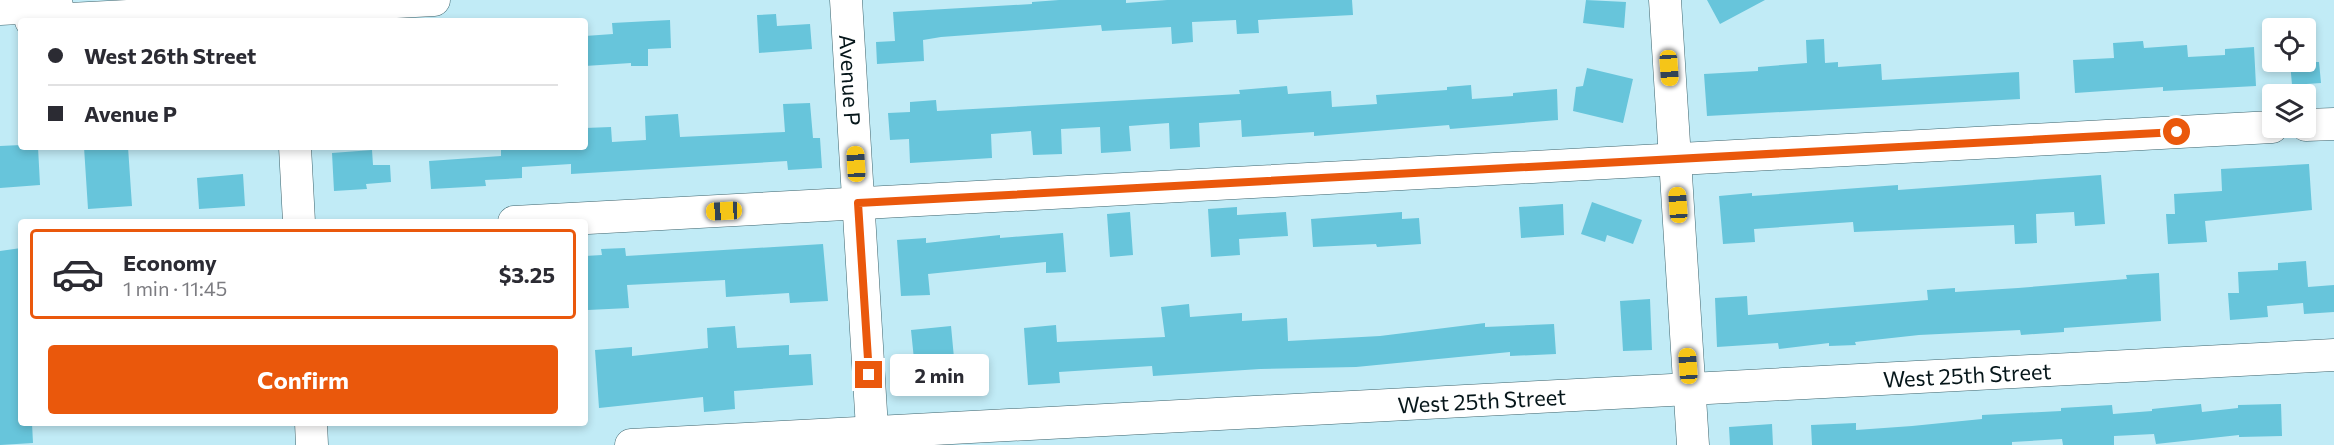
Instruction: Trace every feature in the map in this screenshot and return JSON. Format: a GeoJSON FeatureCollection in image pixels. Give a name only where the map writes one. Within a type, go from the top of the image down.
{"type":"FeatureCollection","features":[{"type":"Feature","properties":{"kind":"street"},"geometry":{"type":"LineString","coordinates":[[0,9],[186,0]]}},
{"type":"Feature","properties":{"kind":"street"},"geometry":{"type":"LineString","coordinates":[[95,18],[434,0]]}},
{"type":"Feature","properties":{"kind":"street","name":"Avenue P"},"geometry":{"type":"LineString","coordinates":[[846,0],[873,439]]}},
{"type":"Feature","properties":{"kind":"street"},"geometry":{"type":"LineString","coordinates":[[1665,0],[1693,445]]}},
{"type":"Feature","properties":{"kind":"street"},"geometry":{"type":"LineString","coordinates":[[0,23],[18,22]]}},
{"type":"Feature","properties":{"kind":"street"},"geometry":{"type":"LineString","coordinates":[[2316,125],[2334,124]]}},
{"type":"Feature","properties":{"kind":"street"},"geometry":{"type":"LineString","coordinates":[[568,219],[2262,128]]}},
{"type":"Feature","properties":{"kind":"street"},"geometry":{"type":"LineString","coordinates":[[294,150],[299,219]]}},
{"type":"Feature","properties":{"kind":"street","name":"West 25th Street"},"geometry":{"type":"LineString","coordinates":[[631,445],[873,439],[1689,389],[2334,354]]}},
{"type":"Feature","properties":{"kind":"street"},"geometry":{"type":"LineString","coordinates":[[311,426],[312,445]]}},
{"type":"Feature","properties":{"kind":"building"},"geometry":{"type":"Polygon","coordinates":[[[1126,0],[1126,3],[1167,0],[1352,0],[1353,15],[1258,20],[1259,33],[1237,34],[1236,20],[1192,22],[1193,42],[1172,44],[1171,27],[1102,31],[1101,25],[941,37],[923,40],[924,61],[877,64],[876,42],[895,41],[893,12],[1032,4],[1032,2],[1126,0]]]}},
{"type":"Feature","properties":{"kind":"building"},"geometry":{"type":"Polygon","coordinates":[[[1586,0],[1626,2],[1624,28],[1583,23],[1586,0]]]}},
{"type":"Feature","properties":{"kind":"building"},"geometry":{"type":"Polygon","coordinates":[[[1707,0],[1765,0],[1720,24],[1707,0]]]}},
{"type":"Feature","properties":{"kind":"building"},"geometry":{"type":"Polygon","coordinates":[[[776,14],[777,26],[810,24],[812,49],[759,53],[757,15],[776,14]]]}},
{"type":"Feature","properties":{"kind":"building"},"geometry":{"type":"Polygon","coordinates":[[[670,20],[671,48],[648,49],[648,66],[631,66],[631,63],[588,66],[588,36],[613,34],[612,23],[670,20]]]}},
{"type":"Feature","properties":{"kind":"building"},"geometry":{"type":"Polygon","coordinates":[[[1824,39],[1825,63],[1838,62],[1838,67],[1881,64],[1882,80],[2019,72],[2020,99],[1707,116],[1704,74],[1758,71],[1758,67],[1807,63],[1806,40],[1824,39]]]}},
{"type":"Feature","properties":{"kind":"building"},"geometry":{"type":"Polygon","coordinates":[[[2143,41],[2144,48],[2187,45],[2188,57],[2225,55],[2225,49],[2254,47],[2256,86],[2163,91],[2163,87],[2075,93],[2073,60],[2114,58],[2113,43],[2143,41]]]}},
{"type":"Feature","properties":{"kind":"building"},"geometry":{"type":"Polygon","coordinates":[[[2316,62],[2319,62],[2321,83],[2292,84],[2291,72],[2316,72],[2316,62]]]}},
{"type":"Feature","properties":{"kind":"building"},"geometry":{"type":"Polygon","coordinates":[[[1587,68],[1633,79],[1623,123],[1573,111],[1576,87],[1583,86],[1587,68]]]}},
{"type":"Feature","properties":{"kind":"building"},"geometry":{"type":"Polygon","coordinates":[[[1471,85],[1472,99],[1513,96],[1513,93],[1557,89],[1558,120],[1450,129],[1449,125],[1314,136],[1314,132],[1242,137],[1241,120],[1199,123],[1200,147],[1170,149],[1169,123],[1129,126],[1131,151],[1101,153],[1100,127],[1061,129],[1062,154],[1033,155],[1031,131],[991,134],[992,158],[910,163],[909,139],[890,140],[888,113],[910,112],[910,102],[936,100],[937,111],[1240,94],[1239,90],[1287,86],[1288,94],[1331,91],[1332,107],[1377,104],[1376,95],[1447,90],[1447,87],[1471,85]]]}},
{"type":"Feature","properties":{"kind":"building"},"geometry":{"type":"Polygon","coordinates":[[[810,103],[813,138],[820,138],[822,168],[788,170],[787,161],[571,174],[571,164],[522,167],[522,178],[485,180],[486,186],[431,189],[429,161],[501,156],[501,150],[588,150],[588,128],[611,127],[612,142],[646,140],[645,116],[678,114],[680,137],[785,132],[783,104],[810,103]]]}},
{"type":"Feature","properties":{"kind":"building"},"geometry":{"type":"Polygon","coordinates":[[[18,145],[18,150],[38,150],[40,185],[0,188],[0,146],[18,145]]]}},
{"type":"Feature","properties":{"kind":"building"},"geometry":{"type":"Polygon","coordinates":[[[84,150],[128,150],[132,206],[88,209],[84,150]]]}},
{"type":"Feature","properties":{"kind":"building"},"geometry":{"type":"Polygon","coordinates":[[[372,150],[373,165],[390,165],[391,182],[366,184],[367,189],[334,191],[332,153],[372,150]]]}},
{"type":"Feature","properties":{"kind":"building"},"geometry":{"type":"Polygon","coordinates":[[[2309,164],[2312,210],[2205,221],[2207,242],[2168,244],[2166,214],[2175,214],[2174,194],[2222,191],[2221,169],[2309,164]]]}},
{"type":"Feature","properties":{"kind":"building"},"geometry":{"type":"Polygon","coordinates":[[[243,174],[245,206],[199,209],[197,178],[243,174]]]}},
{"type":"Feature","properties":{"kind":"building"},"geometry":{"type":"Polygon","coordinates":[[[2101,175],[2105,224],[2075,226],[2074,212],[2036,214],[2037,243],[2015,244],[2014,225],[1854,232],[1853,222],[1754,229],[1755,242],[1723,244],[1719,196],[1752,193],[1752,196],[1898,185],[1898,190],[2101,175]]]}},
{"type":"Feature","properties":{"kind":"building"},"geometry":{"type":"Polygon","coordinates":[[[1592,202],[1642,220],[1633,244],[1607,235],[1605,242],[1581,234],[1592,202]]]}},
{"type":"Feature","properties":{"kind":"building"},"geometry":{"type":"Polygon","coordinates":[[[1563,204],[1564,235],[1521,238],[1519,207],[1563,204]]]}},
{"type":"Feature","properties":{"kind":"building"},"geometry":{"type":"Polygon","coordinates":[[[1237,207],[1237,215],[1286,212],[1288,236],[1239,239],[1240,255],[1211,257],[1208,209],[1237,207]]]}},
{"type":"Feature","properties":{"kind":"building"},"geometry":{"type":"Polygon","coordinates":[[[1130,212],[1133,255],[1110,257],[1107,214],[1130,212]]]}},
{"type":"Feature","properties":{"kind":"building"},"geometry":{"type":"Polygon","coordinates":[[[1402,212],[1402,219],[1419,218],[1421,244],[1313,247],[1311,219],[1402,212]]]}},
{"type":"Feature","properties":{"kind":"building"},"geometry":{"type":"Polygon","coordinates":[[[1063,233],[1066,272],[1046,273],[1046,262],[928,274],[930,295],[901,296],[897,240],[926,238],[926,243],[1000,235],[1000,238],[1063,233]]]}},
{"type":"Feature","properties":{"kind":"building"},"geometry":{"type":"Polygon","coordinates":[[[823,244],[828,301],[790,303],[789,293],[726,297],[725,280],[627,285],[629,308],[588,310],[588,256],[602,255],[601,249],[625,248],[626,256],[823,244]]]}},
{"type":"Feature","properties":{"kind":"building"},"geometry":{"type":"Polygon","coordinates":[[[18,248],[18,426],[32,426],[33,443],[0,445],[0,251],[18,248]]]}},
{"type":"Feature","properties":{"kind":"building"},"geometry":{"type":"Polygon","coordinates":[[[2306,261],[2308,287],[2334,285],[2334,312],[2304,314],[2303,303],[2267,306],[2268,317],[2230,320],[2228,293],[2239,293],[2238,272],[2278,270],[2278,263],[2306,261]]]}},
{"type":"Feature","properties":{"kind":"building"},"geometry":{"type":"Polygon","coordinates":[[[2159,273],[2161,321],[2064,328],[2064,332],[2021,335],[2020,330],[1919,335],[1855,342],[1856,345],[1829,346],[1829,343],[1779,349],[1778,343],[1717,347],[1715,298],[1747,296],[1748,315],[1928,300],[1927,290],[1955,288],[1955,292],[2018,288],[2127,279],[2126,275],[2159,273]]]}},
{"type":"Feature","properties":{"kind":"building"},"geometry":{"type":"Polygon","coordinates":[[[1650,299],[1652,350],[1623,351],[1620,301],[1650,299]]]}},
{"type":"Feature","properties":{"kind":"building"},"geometry":{"type":"Polygon","coordinates":[[[1189,304],[1190,317],[1242,313],[1242,321],[1287,318],[1288,341],[1380,336],[1485,323],[1485,327],[1554,324],[1556,354],[1510,356],[1510,352],[1356,367],[1260,369],[1153,376],[1152,366],[1059,372],[1060,383],[1028,385],[1024,328],[1056,325],[1057,342],[1165,337],[1161,307],[1189,304]]]}},
{"type":"Feature","properties":{"kind":"building"},"geometry":{"type":"Polygon","coordinates":[[[735,326],[737,348],[789,345],[789,355],[811,354],[813,385],[734,391],[735,409],[704,412],[703,397],[599,408],[595,350],[632,347],[632,356],[708,348],[707,328],[735,326]]]}},
{"type":"Feature","properties":{"kind":"building"},"geometry":{"type":"Polygon","coordinates":[[[951,326],[957,390],[921,394],[919,378],[916,379],[911,330],[951,326]]]}},
{"type":"Feature","properties":{"kind":"building"},"geometry":{"type":"Polygon","coordinates":[[[2201,404],[2202,412],[2238,408],[2238,405],[2281,404],[2282,436],[2239,437],[2239,435],[2156,444],[2154,434],[2114,436],[2114,445],[2063,445],[2062,439],[2012,442],[2012,445],[1812,445],[1811,425],[1856,423],[1856,430],[1982,419],[1982,415],[2061,411],[2061,408],[2112,405],[2113,414],[2201,404]]]}},
{"type":"Feature","properties":{"kind":"building"},"geometry":{"type":"Polygon","coordinates":[[[1772,424],[1773,445],[1730,445],[1729,427],[1772,424]]]}},
{"type":"Feature","properties":{"kind":"route"},"geometry":{"type":"LineString","coordinates":[[869,375],[858,203],[2177,132]]}}]}
